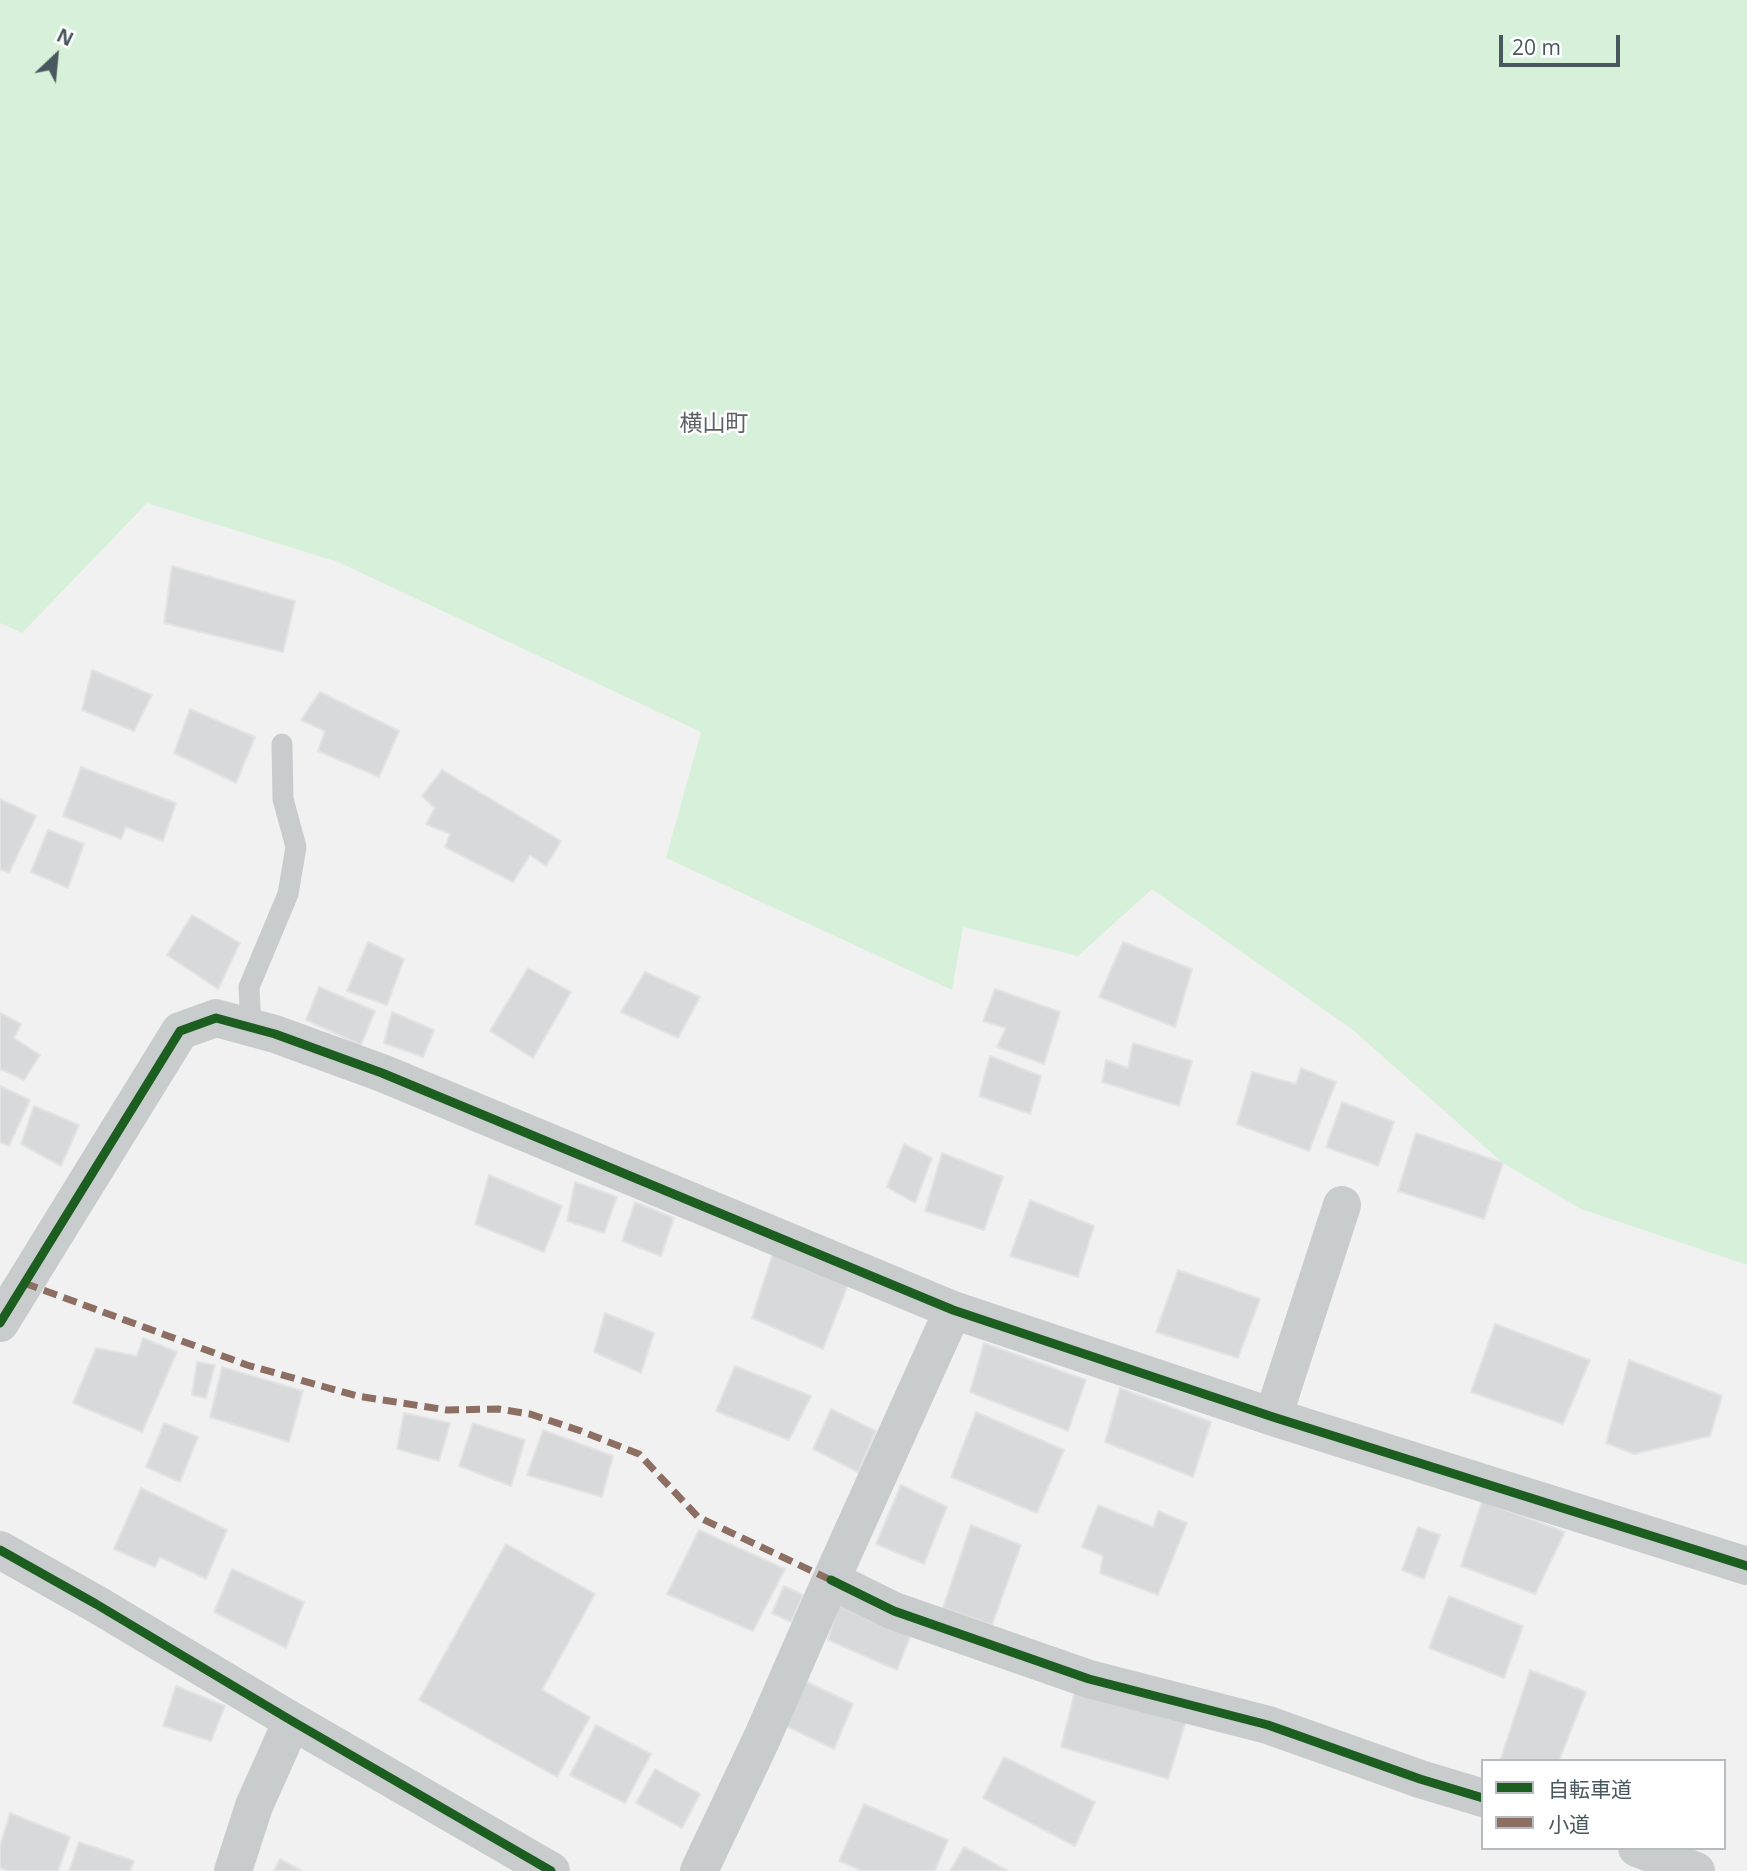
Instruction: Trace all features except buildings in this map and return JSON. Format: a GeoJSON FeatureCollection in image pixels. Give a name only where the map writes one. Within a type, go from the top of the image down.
{"type":"FeatureCollection","features":[{"type":"Feature","properties":{"kind":"street"},"geometry":{"type":"LineString","coordinates":[[0,1322],[180,1031],[216,1018],[275,1034],[382,1073],[953,1310],[1273,1417],[1747,1566]]}},
{"type":"Feature","properties":{"kind":"street"},"geometry":{"type":"LineString","coordinates":[[1273,1417],[1342,1205]]}},
{"type":"Feature","properties":{"kind":"street"},"geometry":{"type":"LineString","coordinates":[[699,1871],[762,1738],[953,1310]]}},
{"type":"Feature","properties":{"kind":"street"},"geometry":{"type":"LineString","coordinates":[[0,1550],[551,1871]]}},
{"type":"Feature","properties":{"kind":"street"},"geometry":{"type":"LineString","coordinates":[[831,1580],[894,1611],[1089,1679],[1268,1725],[1420,1779],[1481,1797]]}},
{"type":"Feature","properties":{"kind":"street"},"geometry":{"type":"LineString","coordinates":[[233,1871],[254,1806],[292,1721]]}},
{"type":"Feature","properties":{"kind":"street"},"geometry":{"type":"LineString","coordinates":[[1642,1850],[1696,1871]]}},
{"type":"Feature","properties":{"kind":"lane"},"geometry":{"type":"LineString","coordinates":[[251,1028],[249,987],[288,894],[296,848],[283,799],[282,744]]}},
{"type":"Feature","properties":{"kind":"green space"},"geometry":{"type":"Polygon","coordinates":[[[0,0],[1747,0],[1747,1265],[1581,1209],[1503,1163],[1353,1030],[1152,889],[1078,956],[963,927],[952,990],[666,858],[701,732],[338,562],[147,503],[22,633],[0,623],[0,0]]]}},
{"type":"Feature","properties":{"kind":"marked path"},"geometry":{"type":"LineString","coordinates":[[24,1283],[247,1365],[357,1396],[447,1410],[498,1409],[530,1414],[581,1431],[639,1454],[698,1517],[831,1580]]}},
{"type":"Feature","properties":{"kind":"cycle path"},"geometry":{"type":"LineString","coordinates":[[0,1323],[180,1031],[216,1018],[275,1034],[382,1073],[953,1310],[1273,1417],[1747,1566]]}},
{"type":"Feature","properties":{"kind":"cycle path"},"geometry":{"type":"LineString","coordinates":[[0,1550],[551,1871]]}},
{"type":"Feature","properties":{"kind":"cycle path"},"geometry":{"type":"LineString","coordinates":[[831,1580],[894,1611],[1089,1679],[1268,1725],[1420,1779],[1481,1797]]}},
{"type":"Feature","properties":{"kind":"district","name":"横山町"},"geometry":{"type":"Point","coordinates":[714,424]}}]}
